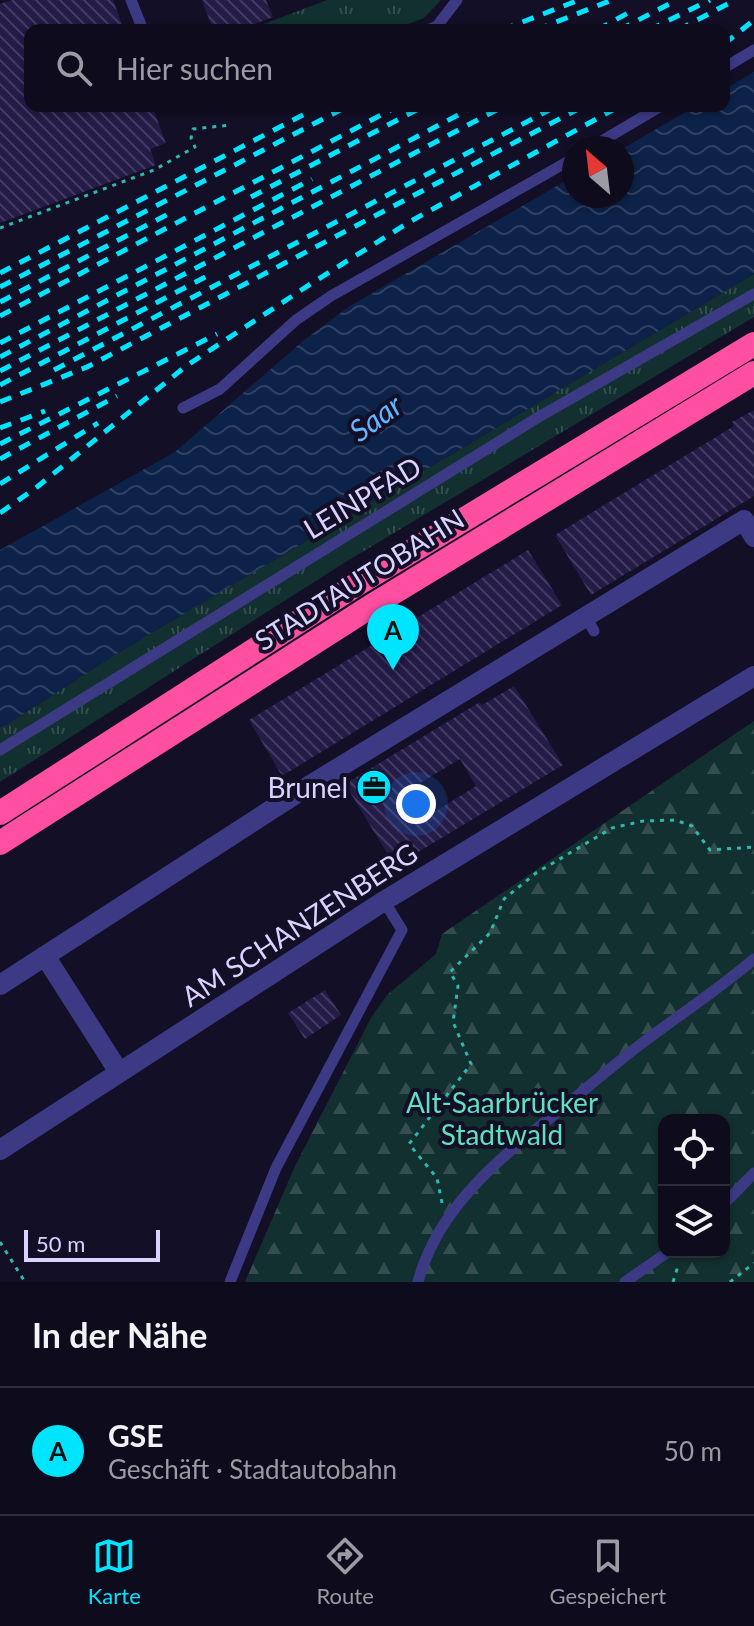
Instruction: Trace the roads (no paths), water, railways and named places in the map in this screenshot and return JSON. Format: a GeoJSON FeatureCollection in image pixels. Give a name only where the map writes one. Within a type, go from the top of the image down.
{"type":"FeatureCollection","features":[{"type":"Feature","properties":{"kind":"highway","name":"STADTAUTOBAHN"},"geometry":{"type":"LineString","coordinates":[[0,813],[346,591],[754,344]]}},
{"type":"Feature","properties":{"kind":"highway","name":"STADTAUTOBAHN"},"geometry":{"type":"LineString","coordinates":[[0,843],[319,639],[754,373]]}},
{"type":"Feature","properties":{"kind":"street"},"geometry":{"type":"LineString","coordinates":[[0,985],[294,795],[590,624],[744,520],[754,537]]}},
{"type":"Feature","properties":{"kind":"street","name":"AM SCHANZENBERG"},"geometry":{"type":"LineString","coordinates":[[0,1150],[384,901],[754,676]]}},
{"type":"Feature","properties":{"kind":"street"},"geometry":{"type":"LineString","coordinates":[[45,956],[119,1072]]}},
{"type":"Feature","properties":{"kind":"lane"},"geometry":{"type":"LineString","coordinates":[[131,0],[141,24]]}},
{"type":"Feature","properties":{"kind":"lane"},"geometry":{"type":"LineString","coordinates":[[439,24],[457,0]]}},
{"type":"Feature","properties":{"kind":"lane"},"geometry":{"type":"LineString","coordinates":[[730,64],[754,50]]}},
{"type":"Feature","properties":{"kind":"lane"},"geometry":{"type":"LineString","coordinates":[[610,136],[651,112]]}},
{"type":"Feature","properties":{"kind":"lane"},"geometry":{"type":"LineString","coordinates":[[183,408],[220,389],[296,320],[331,296],[562,165]]}},
{"type":"Feature","properties":{"kind":"lane","name":"LEINPFAD"},"geometry":{"type":"LineString","coordinates":[[0,750],[537,418],[754,294]]}},
{"type":"Feature","properties":{"kind":"lane"},"geometry":{"type":"LineString","coordinates":[[230,1282],[276,1168],[402,930],[384,901]]}},
{"type":"Feature","properties":{"kind":"lane"},"geometry":{"type":"LineString","coordinates":[[418,1282],[423,1263],[446,1221],[475,1183],[507,1152],[643,1043],[715,993],[754,959]]}},
{"type":"Feature","properties":{"kind":"lane"},"geometry":{"type":"LineString","coordinates":[[730,1198],[754,1173]]}},
{"type":"Feature","properties":{"kind":"lane"},"geometry":{"type":"LineString","coordinates":[[625,1282],[659,1258]]}},
{"type":"Feature","properties":{"kind":"water","name":"Saar"},"geometry":{"type":"Polygon","coordinates":[[[754,72],[754,274],[113,656],[0,729],[0,550],[175,452],[303,341],[350,306],[562,183],[562,208],[634,208],[634,142],[686,112],[730,112],[730,86],[754,72]]]}},
{"type":"Feature","properties":{"kind":"railway"},"geometry":{"type":"LineString","coordinates":[[517,24],[579,0]]}},
{"type":"Feature","properties":{"kind":"railway"},"geometry":{"type":"LineString","coordinates":[[551,24],[612,0]]}},
{"type":"Feature","properties":{"kind":"railway"},"geometry":{"type":"LineString","coordinates":[[631,24],[677,0]]}},
{"type":"Feature","properties":{"kind":"railway"},"geometry":{"type":"LineString","coordinates":[[661,24],[710,0]]}},
{"type":"Feature","properties":{"kind":"railway"},"geometry":{"type":"LineString","coordinates":[[689,24],[735,0]]}},
{"type":"Feature","properties":{"kind":"railway"},"geometry":{"type":"LineString","coordinates":[[608,24],[628,13]]}},
{"type":"Feature","properties":{"kind":"railway"},"geometry":{"type":"LineString","coordinates":[[730,39],[754,20]]}},
{"type":"Feature","properties":{"kind":"railway"},"geometry":{"type":"LineString","coordinates":[[0,273],[309,112]]}},
{"type":"Feature","properties":{"kind":"railway"},"geometry":{"type":"LineString","coordinates":[[0,287],[336,112]]}},
{"type":"Feature","properties":{"kind":"railway"},"geometry":{"type":"LineString","coordinates":[[0,316],[387,112]]}},
{"type":"Feature","properties":{"kind":"railway"},"geometry":{"type":"LineString","coordinates":[[251,197],[413,112]]}},
{"type":"Feature","properties":{"kind":"railway"},"geometry":{"type":"LineString","coordinates":[[0,357],[464,112]]}},
{"type":"Feature","properties":{"kind":"railway"},"geometry":{"type":"LineString","coordinates":[[0,371],[493,112]]}},
{"type":"Feature","properties":{"kind":"railway"},"geometry":{"type":"LineString","coordinates":[[54,370],[546,112]]}},
{"type":"Feature","properties":{"kind":"railway"},"geometry":{"type":"LineString","coordinates":[[0,402],[87,367],[573,112]]}},
{"type":"Feature","properties":{"kind":"railway"},"geometry":{"type":"LineString","coordinates":[[0,513],[37,487],[186,366],[312,283],[411,221],[609,112]]}},
{"type":"Feature","properties":{"kind":"railway"},"geometry":{"type":"LineString","coordinates":[[0,343],[312,179]]}},
{"type":"Feature","properties":{"kind":"railway"},"geometry":{"type":"LineString","coordinates":[[0,302],[174,211]]}},
{"type":"Feature","properties":{"kind":"railway"},"geometry":{"type":"LineString","coordinates":[[0,385],[209,275]]}},
{"type":"Feature","properties":{"kind":"railway"},"geometry":{"type":"LineString","coordinates":[[0,444],[217,334]]}},
{"type":"Feature","properties":{"kind":"railway"},"geometry":{"type":"LineString","coordinates":[[0,459],[117,396]]}},
{"type":"Feature","properties":{"kind":"railway"},"geometry":{"type":"LineString","coordinates":[[0,428],[45,411]]}},
{"type":"Feature","properties":{"kind":"railway"},"geometry":{"type":"LineString","coordinates":[[0,484],[98,423]]}},
{"type":"Feature","properties":{"kind":"place","name":"GSE"},"geometry":{"type":"Point","coordinates":[393,670]}},
{"type":"Feature","properties":{"kind":"place","name":"Brunel"},"geometry":{"type":"Point","coordinates":[374,787]}},
{"type":"Feature","properties":{"kind":"park label","name":"Alt-Saarbrücker Stadtwald"},"geometry":{"type":"Point","coordinates":[502,1118]}}]}
